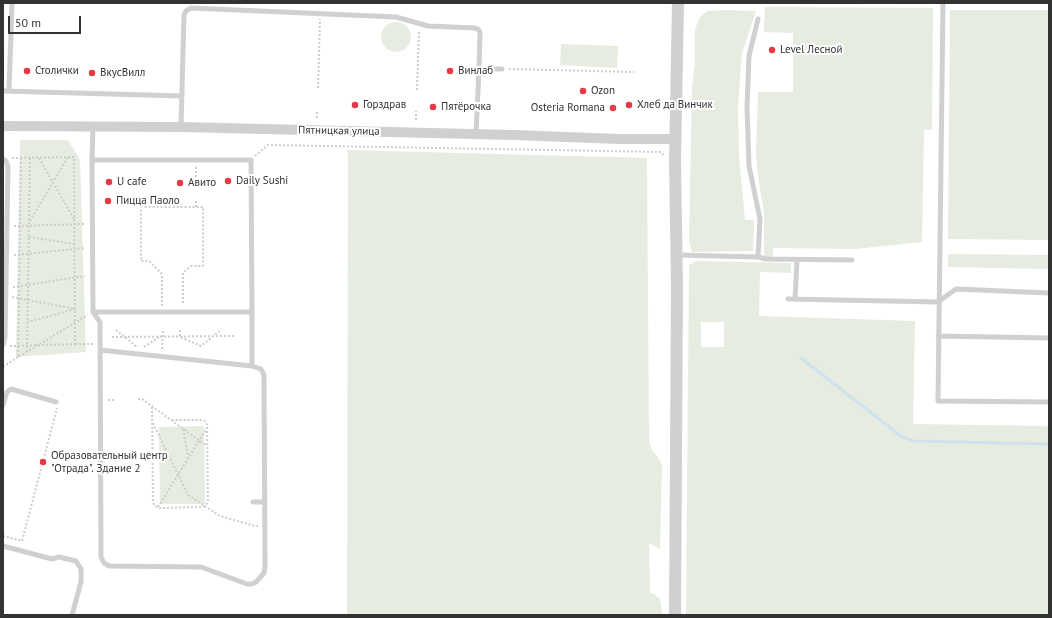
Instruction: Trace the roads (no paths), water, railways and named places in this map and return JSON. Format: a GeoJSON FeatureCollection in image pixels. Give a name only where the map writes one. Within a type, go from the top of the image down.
{"type":"FeatureCollection","features":[{"type":"Feature","properties":{"kind":"street"},"geometry":{"type":"LineString","coordinates":[[675,615],[676,139],[678,3]]}},
{"type":"Feature","properties":{"kind":"street","name":"Пятницкая улица"},"geometry":{"type":"LineString","coordinates":[[3,126],[180,127],[619,139],[676,139]]}},
{"type":"Feature","properties":{"kind":"lane"},"geometry":{"type":"LineString","coordinates":[[9,92],[12,3]]}},
{"type":"Feature","properties":{"kind":"lane"},"geometry":{"type":"LineString","coordinates":[[943,3],[938,302],[938,401],[1049,402]]}},
{"type":"Feature","properties":{"kind":"lane"},"geometry":{"type":"LineString","coordinates":[[180,127],[184,15],[186,10],[191,8],[396,17],[428,26],[475,28],[480,32],[482,37],[476,134]]}},
{"type":"Feature","properties":{"kind":"lane"},"geometry":{"type":"LineString","coordinates":[[758,19],[750,56],[747,106],[749,166],[760,219],[758,257]]}},
{"type":"Feature","properties":{"kind":"lane"},"geometry":{"type":"LineString","coordinates":[[479,69],[502,69]]}},
{"type":"Feature","properties":{"kind":"lane"},"geometry":{"type":"LineString","coordinates":[[3,91],[182,96]]}},
{"type":"Feature","properties":{"kind":"lane"},"geometry":{"type":"LineString","coordinates":[[93,126],[92,275],[93,312],[100,322],[100,350],[101,557],[104,563],[109,566],[201,567],[248,584],[256,582],[264,573],[265,566],[264,375],[261,369],[252,366],[100,350]]}},
{"type":"Feature","properties":{"kind":"lane"},"geometry":{"type":"LineString","coordinates":[[3,344],[6,336],[8,167],[5,160]]}},
{"type":"Feature","properties":{"kind":"lane"},"geometry":{"type":"LineString","coordinates":[[92,160],[251,160],[252,366]]}},
{"type":"Feature","properties":{"kind":"lane"},"geometry":{"type":"LineString","coordinates":[[676,255],[758,257],[766,259],[797,260],[852,260]]}},
{"type":"Feature","properties":{"kind":"lane"},"geometry":{"type":"LineString","coordinates":[[795,299],[797,260]]}},
{"type":"Feature","properties":{"kind":"lane"},"geometry":{"type":"LineString","coordinates":[[788,298],[938,302],[956,289],[1049,293]]}},
{"type":"Feature","properties":{"kind":"lane"},"geometry":{"type":"LineString","coordinates":[[93,312],[252,312]]}},
{"type":"Feature","properties":{"kind":"lane"},"geometry":{"type":"LineString","coordinates":[[938,336],[1049,338]]}},
{"type":"Feature","properties":{"kind":"lane"},"geometry":{"type":"LineString","coordinates":[[3,405],[7,392],[11,389],[56,402]]}},
{"type":"Feature","properties":{"kind":"lane"},"geometry":{"type":"LineString","coordinates":[[253,502],[265,502]]}},
{"type":"Feature","properties":{"kind":"lane"},"geometry":{"type":"LineString","coordinates":[[3,546],[52,559],[59,556],[76,561],[81,570],[81,582],[72,615]]}},
{"type":"Feature","properties":{"kind":"waterway"},"geometry":{"type":"LineString","coordinates":[[801,358],[902,437],[914,441],[1049,444]]}},
{"type":"Feature","properties":{"kind":"place","name":"Level Лесной"},"geometry":{"type":"Point","coordinates":[772,50]}},
{"type":"Feature","properties":{"kind":"place","name":"Столички"},"geometry":{"type":"Point","coordinates":[27,71]}},
{"type":"Feature","properties":{"kind":"place","name":"Винлаб"},"geometry":{"type":"Point","coordinates":[450,71]}},
{"type":"Feature","properties":{"kind":"place","name":"ВкусВилл"},"geometry":{"type":"Point","coordinates":[92,73]}},
{"type":"Feature","properties":{"kind":"place","name":"Ozon"},"geometry":{"type":"Point","coordinates":[583,91]}},
{"type":"Feature","properties":{"kind":"place","name":"Горздрав"},"geometry":{"type":"Point","coordinates":[355,105]}},
{"type":"Feature","properties":{"kind":"place","name":"Хлеб да Винчик"},"geometry":{"type":"Point","coordinates":[629,105]}},
{"type":"Feature","properties":{"kind":"place","name":"Пятёрочка"},"geometry":{"type":"Point","coordinates":[433,107]}},
{"type":"Feature","properties":{"kind":"place","name":"Osteria Romana"},"geometry":{"type":"Point","coordinates":[613,108]}},
{"type":"Feature","properties":{"kind":"place","name":"Daily Sushi"},"geometry":{"type":"Point","coordinates":[228,181]}},
{"type":"Feature","properties":{"kind":"place","name":"U cafe"},"geometry":{"type":"Point","coordinates":[109,182]}},
{"type":"Feature","properties":{"kind":"place","name":"Авито"},"geometry":{"type":"Point","coordinates":[180,183]}},
{"type":"Feature","properties":{"kind":"place","name":"Пицца Паоло"},"geometry":{"type":"Point","coordinates":[108,201]}},
{"type":"Feature","properties":{"kind":"place","name":"Образовательный центр \"Отрада\". Здание 2"},"geometry":{"type":"Point","coordinates":[43,462]}}]}
